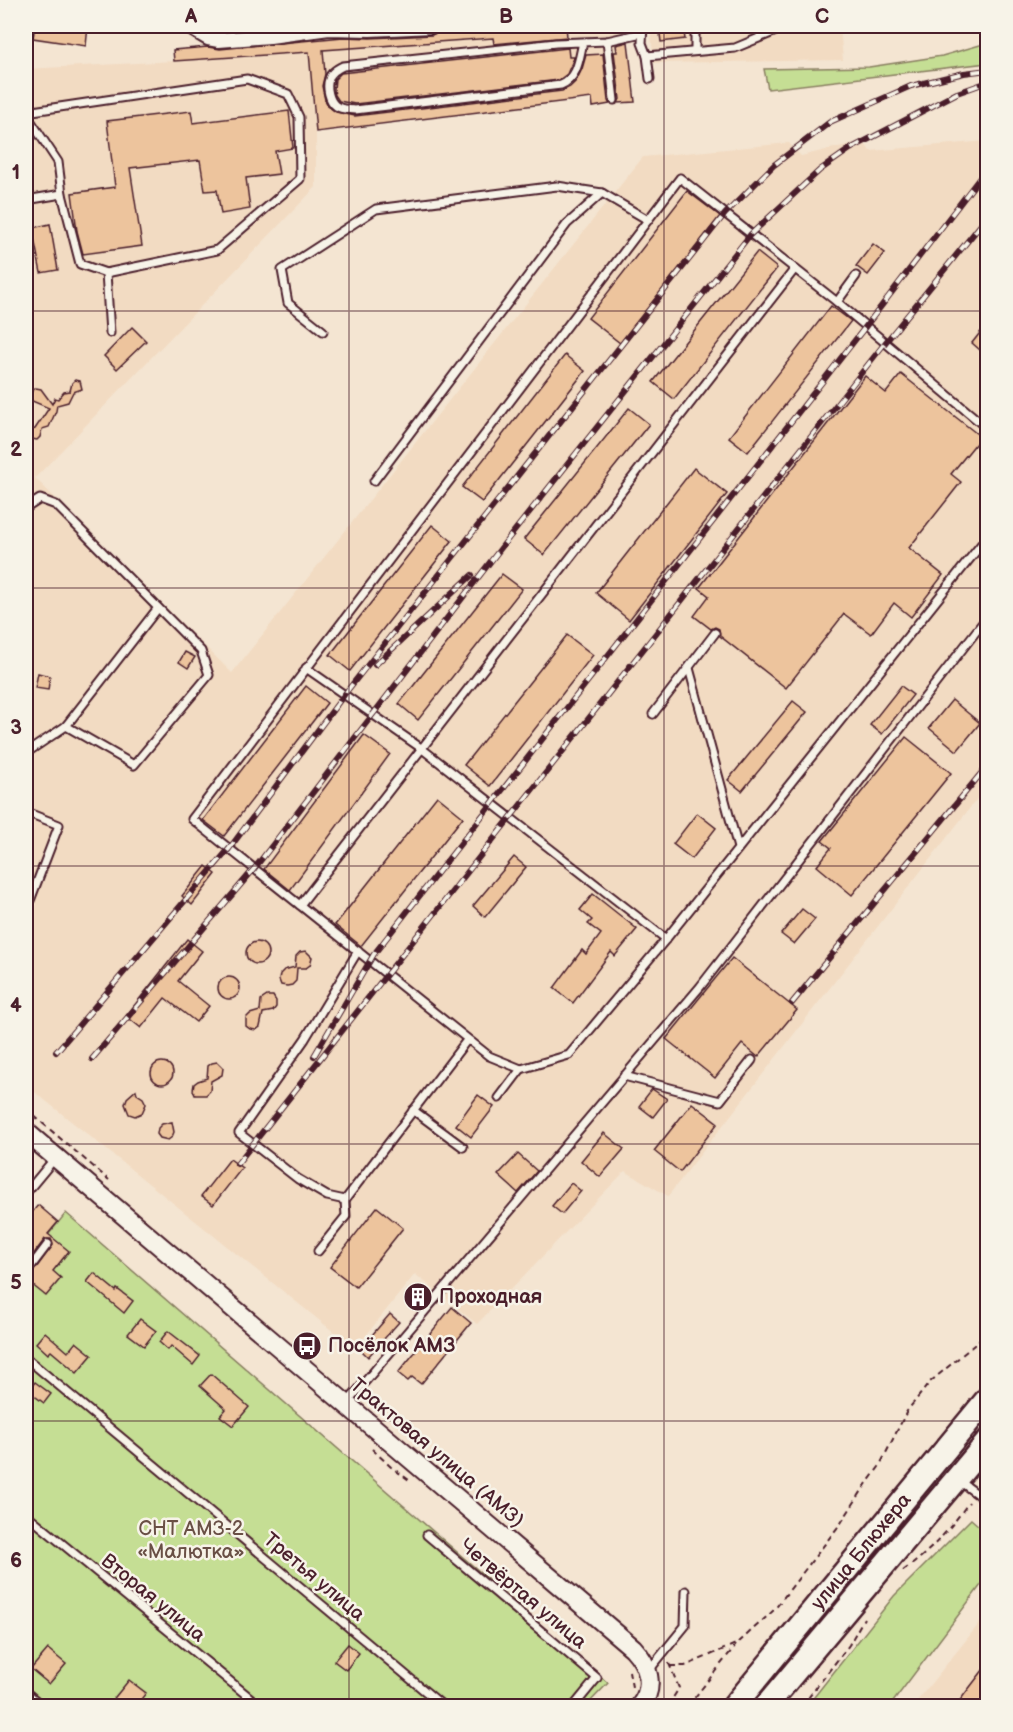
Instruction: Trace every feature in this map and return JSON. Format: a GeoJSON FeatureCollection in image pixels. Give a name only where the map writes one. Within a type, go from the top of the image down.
{"type":"FeatureCollection","features":[{"type":"Feature","properties":{"kind":"main road","name":"улица Блюхера"},"geometry":{"type":"LineString","coordinates":[[734,1707],[987,1398]]}},
{"type":"Feature","properties":{"kind":"main road","name":"улица Блюхера"},"geometry":{"type":"LineString","coordinates":[[766,1707],[987,1441]]}},
{"type":"Feature","properties":{"kind":"street"},"geometry":{"type":"LineString","coordinates":[[188,26],[208,38],[219,40],[258,31],[327,27],[370,29],[432,26]]}},
{"type":"Feature","properties":{"kind":"street","name":"Трактовая улица (АМЗ)"},"geometry":{"type":"LineString","coordinates":[[26,1132],[633,1648],[642,1658],[648,1671]]}},
{"type":"Feature","properties":{"kind":"street"},"geometry":{"type":"LineString","coordinates":[[640,1707],[649,1686],[648,1671]]}},
{"type":"Feature","properties":{"kind":"street"},"geometry":{"type":"LineString","coordinates":[[26,1697],[37,1707]]}},
{"type":"Feature","properties":{"kind":"lane"},"geometry":{"type":"LineString","coordinates":[[695,26],[695,51]]}},
{"type":"Feature","properties":{"kind":"lane"},"geometry":{"type":"LineString","coordinates":[[753,26],[762,35]]}},
{"type":"Feature","properties":{"kind":"lane"},"geometry":{"type":"LineString","coordinates":[[647,56],[735,48],[788,26]]}},
{"type":"Feature","properties":{"kind":"lane"},"geometry":{"type":"LineString","coordinates":[[868,26],[879,28],[882,26]]}},
{"type":"Feature","properties":{"kind":"lane"},"geometry":{"type":"LineString","coordinates":[[583,42],[574,75],[569,82],[561,85],[355,110],[333,105],[329,95],[329,79],[333,72],[343,66],[556,43],[607,41],[643,29],[642,43],[647,56],[650,79]]}},
{"type":"Feature","properties":{"kind":"lane"},"geometry":{"type":"LineString","coordinates":[[607,41],[614,100]]}},
{"type":"Feature","properties":{"kind":"lane"},"geometry":{"type":"LineString","coordinates":[[247,79],[288,94],[299,117],[300,179],[217,250],[106,273],[80,264],[62,194],[58,162],[26,113],[247,79]]}},
{"type":"Feature","properties":{"kind":"lane"},"geometry":{"type":"LineString","coordinates":[[521,1069],[489,1056],[467,1040],[192,819],[680,178],[837,302],[987,429]]}},
{"type":"Feature","properties":{"kind":"lane"},"geometry":{"type":"LineString","coordinates":[[323,331],[288,303],[282,270],[376,209],[558,186],[602,193],[648,220]]}},
{"type":"Feature","properties":{"kind":"lane"},"geometry":{"type":"LineString","coordinates":[[374,481],[567,224],[602,193]]}},
{"type":"Feature","properties":{"kind":"lane"},"geometry":{"type":"LineString","coordinates":[[26,200],[62,194]]}},
{"type":"Feature","properties":{"kind":"lane"},"geometry":{"type":"LineString","coordinates":[[300,905],[794,270]]}},
{"type":"Feature","properties":{"kind":"lane"},"geometry":{"type":"LineString","coordinates":[[106,273],[110,333]]}},
{"type":"Feature","properties":{"kind":"lane"},"geometry":{"type":"LineString","coordinates":[[837,302],[856,276]]}},
{"type":"Feature","properties":{"kind":"lane"},"geometry":{"type":"LineString","coordinates":[[26,508],[40,500],[57,505],[201,651],[209,675],[135,765],[66,726]]}},
{"type":"Feature","properties":{"kind":"lane"},"geometry":{"type":"LineString","coordinates":[[499,1098],[521,1069],[569,1055],[666,939],[987,536]]}},
{"type":"Feature","properties":{"kind":"lane"},"geometry":{"type":"LineString","coordinates":[[26,753],[66,726],[158,608]]}},
{"type":"Feature","properties":{"kind":"lane"},"geometry":{"type":"LineString","coordinates":[[345,1405],[700,987],[987,616]]}},
{"type":"Feature","properties":{"kind":"lane"},"geometry":{"type":"LineString","coordinates":[[653,714],[715,633]]}},
{"type":"Feature","properties":{"kind":"lane"},"geometry":{"type":"LineString","coordinates":[[306,668],[421,748],[666,939]]}},
{"type":"Feature","properties":{"kind":"lane"},"geometry":{"type":"LineString","coordinates":[[688,668],[738,848]]}},
{"type":"Feature","properties":{"kind":"lane"},"geometry":{"type":"LineString","coordinates":[[26,812],[60,825],[26,911]]}},
{"type":"Feature","properties":{"kind":"lane"},"geometry":{"type":"LineString","coordinates":[[345,1200],[327,1196],[298,1179],[239,1133],[304,1040],[358,951]]}},
{"type":"Feature","properties":{"kind":"lane"},"geometry":{"type":"LineString","coordinates":[[318,1251],[346,1216],[345,1200],[467,1040]]}},
{"type":"Feature","properties":{"kind":"lane"},"geometry":{"type":"LineString","coordinates":[[624,1076],[720,1101],[752,1060]]}},
{"type":"Feature","properties":{"kind":"lane"},"geometry":{"type":"LineString","coordinates":[[413,1110],[463,1147]]}},
{"type":"Feature","properties":{"kind":"lane"},"geometry":{"type":"LineString","coordinates":[[26,1193],[55,1158]]}},
{"type":"Feature","properties":{"kind":"lane"},"geometry":{"type":"LineString","coordinates":[[26,1273],[48,1244]]}},
{"type":"Feature","properties":{"kind":"lane","name":"Третья улица"},"geometry":{"type":"LineString","coordinates":[[26,1358],[443,1707]]}},
{"type":"Feature","properties":{"kind":"lane"},"geometry":{"type":"LineString","coordinates":[[956,1478],[987,1502]]}},
{"type":"Feature","properties":{"kind":"lane","name":"Вторая улица"},"geometry":{"type":"LineString","coordinates":[[26,1514],[260,1707]]}},
{"type":"Feature","properties":{"kind":"lane","name":"Четвёртая улица"},"geometry":{"type":"LineString","coordinates":[[427,1535],[597,1678],[574,1707]]}},
{"type":"Feature","properties":{"kind":"lane"},"geometry":{"type":"LineString","coordinates":[[648,1671],[685,1626],[686,1591]]}},
{"type":"Feature","properties":{"kind":"path"},"geometry":{"type":"LineString","coordinates":[[688,1707],[738,1642],[774,1610],[841,1523],[879,1467],[907,1411],[924,1389],[980,1340],[987,1331]]}},
{"type":"Feature","properties":{"kind":"path"},"geometry":{"type":"LineString","coordinates":[[902,1572],[921,1558],[948,1531],[987,1479]]}},
{"type":"Feature","properties":{"kind":"path"},"geometry":{"type":"LineString","coordinates":[[802,1707],[849,1645],[866,1616]]}},
{"type":"Feature","properties":{"kind":"path"},"geometry":{"type":"LineString","coordinates":[[670,1666],[685,1666],[738,1642]]}},
{"type":"Feature","properties":{"kind":"shaded area"},"geometry":{"type":"Polygon","coordinates":[[[508,26],[627,26],[635,102],[593,107],[592,98],[316,132],[316,187],[35,478],[232,673],[643,157],[789,143],[801,156],[863,141],[870,151],[987,141],[987,786],[668,1196],[625,1171],[477,1324],[415,1274],[355,1349],[26,1085],[26,69],[174,61],[173,50],[508,26]]]}},
{"type":"Feature","properties":{"kind":"shaded area"},"geometry":{"type":"Polygon","coordinates":[[[650,26],[840,26],[843,60],[654,63],[650,26]]]}},
{"type":"Feature","properties":{"kind":"shaded area"},"geometry":{"type":"Polygon","coordinates":[[[987,1614],[987,1706],[913,1706],[987,1614]]]}},
{"type":"Feature","properties":{"kind":"green space"},"geometry":{"type":"Polygon","coordinates":[[[987,43],[987,63],[768,89],[764,69],[869,67],[942,56],[987,43]]]}},
{"type":"Feature","properties":{"kind":"green space","name":"СНТ АМЗ-2 «Малютка»"},"geometry":{"type":"Polygon","coordinates":[[[66,1213],[608,1683],[586,1706],[50,1706],[26,1686],[26,1262],[66,1213]]]}},
{"type":"Feature","properties":{"kind":"green space"},"geometry":{"type":"Polygon","coordinates":[[[971,1519],[987,1533],[987,1577],[890,1706],[807,1706],[894,1596],[971,1519]]]}},
{"type":"Feature","properties":{"kind":"building"},"geometry":{"type":"Polygon","coordinates":[[[35,26],[88,26],[86,46],[33,38],[35,26]]]}},
{"type":"Feature","properties":{"kind":"building"},"geometry":{"type":"Polygon","coordinates":[[[508,26],[566,26],[567,37],[494,44],[493,38],[323,50],[325,74],[322,86],[325,100],[336,112],[355,116],[562,91],[576,81],[586,55],[603,54],[610,104],[593,107],[592,98],[316,132],[309,52],[174,61],[173,50],[208,47],[220,49],[343,37],[432,35],[440,30],[508,26]]]}},
{"type":"Feature","properties":{"kind":"building"},"geometry":{"type":"Polygon","coordinates":[[[659,26],[683,26],[685,39],[661,42],[659,26]]]}},
{"type":"Feature","properties":{"kind":"building"},"geometry":{"type":"Polygon","coordinates":[[[628,42],[635,102],[618,103],[620,99],[614,52],[617,52],[616,45],[628,42]]]}},
{"type":"Feature","properties":{"kind":"building"},"geometry":{"type":"Polygon","coordinates":[[[568,48],[569,57],[574,57],[567,74],[559,80],[355,104],[339,101],[335,95],[335,79],[341,73],[568,48]]]}},
{"type":"Feature","properties":{"kind":"building"},"geometry":{"type":"Polygon","coordinates":[[[191,111],[193,123],[289,111],[293,148],[275,151],[279,174],[246,178],[250,209],[221,214],[217,190],[205,191],[200,160],[130,168],[142,246],[83,254],[77,231],[72,193],[115,187],[107,121],[191,111]]]}},
{"type":"Feature","properties":{"kind":"building"},"geometry":{"type":"Polygon","coordinates":[[[687,191],[720,216],[620,343],[588,318],[687,191]]]}},
{"type":"Feature","properties":{"kind":"building"},"geometry":{"type":"Polygon","coordinates":[[[50,224],[58,270],[41,273],[32,228],[50,224]]]}},
{"type":"Feature","properties":{"kind":"building"},"geometry":{"type":"Polygon","coordinates":[[[873,244],[885,253],[868,275],[856,266],[873,244]]]}},
{"type":"Feature","properties":{"kind":"building"},"geometry":{"type":"Polygon","coordinates":[[[757,252],[777,268],[674,399],[653,382],[757,252]]]}},
{"type":"Feature","properties":{"kind":"building"},"geometry":{"type":"Polygon","coordinates":[[[831,306],[851,321],[748,452],[729,437],[831,306]]]}},
{"type":"Feature","properties":{"kind":"building"},"geometry":{"type":"Polygon","coordinates":[[[987,324],[987,356],[972,343],[987,324]]]}},
{"type":"Feature","properties":{"kind":"building"},"geometry":{"type":"Polygon","coordinates":[[[132,327],[146,341],[117,369],[104,356],[132,327]]]}},
{"type":"Feature","properties":{"kind":"building"},"geometry":{"type":"Polygon","coordinates":[[[565,355],[585,371],[482,502],[462,487],[565,355]]]}},
{"type":"Feature","properties":{"kind":"building"},"geometry":{"type":"Polygon","coordinates":[[[901,374],[981,437],[951,474],[961,482],[909,548],[943,575],[911,617],[894,603],[871,634],[844,614],[786,688],[720,636],[719,629],[715,627],[711,629],[694,616],[709,596],[699,588],[865,376],[886,393],[901,374]]]}},
{"type":"Feature","properties":{"kind":"building"},"geometry":{"type":"Polygon","coordinates":[[[75,380],[80,381],[82,389],[73,392],[68,402],[57,405],[49,427],[42,429],[37,440],[32,439],[28,431],[35,429],[49,408],[32,401],[30,396],[32,391],[36,388],[41,389],[52,404],[55,398],[58,399],[64,392],[70,391],[75,380]]]}},
{"type":"Feature","properties":{"kind":"building"},"geometry":{"type":"Polygon","coordinates":[[[629,408],[649,424],[544,555],[524,539],[629,408]]]}},
{"type":"Feature","properties":{"kind":"building"},"geometry":{"type":"Polygon","coordinates":[[[694,468],[727,494],[629,620],[596,593],[694,468]]]}},
{"type":"Feature","properties":{"kind":"building"},"geometry":{"type":"Polygon","coordinates":[[[432,525],[452,541],[350,671],[330,655],[432,525]]]}},
{"type":"Feature","properties":{"kind":"building"},"geometry":{"type":"Polygon","coordinates":[[[502,574],[522,589],[418,720],[399,704],[502,574]]]}},
{"type":"Feature","properties":{"kind":"building"},"geometry":{"type":"Polygon","coordinates":[[[567,635],[593,655],[490,786],[464,765],[567,635]]]}},
{"type":"Feature","properties":{"kind":"building"},"geometry":{"type":"Polygon","coordinates":[[[185,652],[195,657],[188,668],[179,662],[185,652]]]}},
{"type":"Feature","properties":{"kind":"building"},"geometry":{"type":"Polygon","coordinates":[[[38,673],[50,676],[48,690],[35,688],[38,673]]]}},
{"type":"Feature","properties":{"kind":"building"},"geometry":{"type":"Polygon","coordinates":[[[306,686],[327,703],[224,836],[203,820],[306,686]]]}},
{"type":"Feature","properties":{"kind":"building"},"geometry":{"type":"Polygon","coordinates":[[[901,686],[913,695],[882,734],[870,725],[901,686]]]}},
{"type":"Feature","properties":{"kind":"building"},"geometry":{"type":"Polygon","coordinates":[[[952,700],[980,723],[957,751],[929,728],[952,700]]]}},
{"type":"Feature","properties":{"kind":"building"},"geometry":{"type":"Polygon","coordinates":[[[793,701],[807,712],[742,791],[728,780],[793,701]]]}},
{"type":"Feature","properties":{"kind":"building"},"geometry":{"type":"Polygon","coordinates":[[[364,735],[390,754],[290,890],[264,869],[364,735]]]}},
{"type":"Feature","properties":{"kind":"building"},"geometry":{"type":"Polygon","coordinates":[[[906,737],[951,773],[852,895],[817,866],[831,848],[822,841],[906,737]]]}},
{"type":"Feature","properties":{"kind":"building"},"geometry":{"type":"Polygon","coordinates":[[[437,796],[463,817],[361,946],[335,925],[437,796]]]}},
{"type":"Feature","properties":{"kind":"building"},"geometry":{"type":"Polygon","coordinates":[[[697,813],[716,828],[692,859],[673,844],[697,813]]]}},
{"type":"Feature","properties":{"kind":"building"},"geometry":{"type":"Polygon","coordinates":[[[514,857],[526,867],[485,917],[473,906],[514,857]]]}},
{"type":"Feature","properties":{"kind":"building"},"geometry":{"type":"Polygon","coordinates":[[[206,866],[216,874],[192,905],[182,896],[206,866]]]}},
{"type":"Feature","properties":{"kind":"building"},"geometry":{"type":"Polygon","coordinates":[[[593,894],[637,929],[615,956],[611,952],[573,1003],[554,988],[582,950],[586,954],[601,934],[588,924],[592,920],[580,910],[593,894]]]}},
{"type":"Feature","properties":{"kind":"building"},"geometry":{"type":"Polygon","coordinates":[[[802,909],[815,919],[794,944],[781,934],[802,909]]]}},
{"type":"Feature","properties":{"kind":"building"},"geometry":{"type":"Polygon","coordinates":[[[187,939],[202,951],[178,981],[209,1006],[196,1022],[165,998],[141,1028],[126,1016],[187,939]]]}},
{"type":"Feature","properties":{"kind":"building"},"geometry":{"type":"Polygon","coordinates":[[[257,942],[267,949],[268,953],[261,963],[257,964],[247,957],[246,953],[253,943],[257,942]]]}},
{"type":"Feature","properties":{"kind":"building"},"geometry":{"type":"Polygon","coordinates":[[[306,951],[312,957],[310,965],[306,968],[297,968],[296,981],[292,985],[281,985],[280,974],[284,970],[295,967],[296,956],[306,951]]]}},
{"type":"Feature","properties":{"kind":"building"},"geometry":{"type":"Polygon","coordinates":[[[732,958],[797,1010],[758,1057],[742,1044],[715,1078],[666,1039],[732,958]]]}},
{"type":"Feature","properties":{"kind":"building"},"geometry":{"type":"Polygon","coordinates":[[[229,977],[239,984],[240,988],[233,998],[229,999],[219,992],[218,988],[225,978],[229,977]]]}},
{"type":"Feature","properties":{"kind":"building"},"geometry":{"type":"Polygon","coordinates":[[[267,996],[273,996],[276,1007],[273,1011],[263,1013],[260,1027],[256,1030],[250,1029],[246,1026],[246,1018],[260,1011],[261,1000],[267,996]]]}},
{"type":"Feature","properties":{"kind":"building"},"geometry":{"type":"Polygon","coordinates":[[[162,1062],[172,1069],[173,1073],[166,1083],[162,1084],[152,1077],[151,1073],[158,1063],[162,1062]]]}},
{"type":"Feature","properties":{"kind":"building"},"geometry":{"type":"Polygon","coordinates":[[[217,1062],[223,1068],[222,1075],[211,1081],[210,1091],[206,1095],[195,1095],[194,1084],[207,1078],[208,1066],[217,1062]]]}},
{"type":"Feature","properties":{"kind":"building"},"geometry":{"type":"Polygon","coordinates":[[[652,1089],[667,1099],[653,1117],[639,1106],[652,1089]]]}},
{"type":"Feature","properties":{"kind":"building"},"geometry":{"type":"Polygon","coordinates":[[[136,1090],[146,1104],[142,1113],[135,1116],[129,1114],[125,1104],[127,1098],[136,1090]]]}},
{"type":"Feature","properties":{"kind":"building"},"geometry":{"type":"Polygon","coordinates":[[[478,1095],[494,1107],[471,1137],[456,1125],[478,1095]]]}},
{"type":"Feature","properties":{"kind":"building"},"geometry":{"type":"Polygon","coordinates":[[[692,1103],[718,1123],[680,1172],[654,1151],[692,1103]]]}},
{"type":"Feature","properties":{"kind":"building"},"geometry":{"type":"Polygon","coordinates":[[[172,1122],[174,1132],[172,1137],[168,1140],[160,1138],[157,1134],[158,1128],[162,1124],[172,1122]]]}},
{"type":"Feature","properties":{"kind":"building"},"geometry":{"type":"Polygon","coordinates":[[[604,1133],[624,1149],[600,1177],[581,1161],[604,1133]]]}},
{"type":"Feature","properties":{"kind":"building"},"geometry":{"type":"Polygon","coordinates":[[[518,1154],[537,1171],[518,1193],[498,1175],[518,1154]]]}},
{"type":"Feature","properties":{"kind":"building"},"geometry":{"type":"Polygon","coordinates":[[[230,1159],[242,1168],[213,1205],[201,1196],[230,1159]]]}},
{"type":"Feature","properties":{"kind":"building"},"geometry":{"type":"Polygon","coordinates":[[[571,1183],[581,1191],[562,1214],[552,1206],[571,1183]]]}},
{"type":"Feature","properties":{"kind":"building"},"geometry":{"type":"Polygon","coordinates":[[[38,1205],[58,1222],[48,1234],[69,1251],[53,1271],[61,1278],[46,1296],[26,1280],[53,1245],[51,1239],[45,1239],[26,1264],[26,1220],[38,1205]]]}},
{"type":"Feature","properties":{"kind":"building"},"geometry":{"type":"Polygon","coordinates":[[[377,1207],[403,1228],[356,1287],[330,1267],[377,1207]]]}},
{"type":"Feature","properties":{"kind":"building"},"geometry":{"type":"Polygon","coordinates":[[[94,1273],[133,1301],[124,1313],[87,1282],[94,1273]]]}},
{"type":"Feature","properties":{"kind":"building","name":"Проходная"},"geometry":{"type":"Polygon","coordinates":[[[418,1287],[428,1294],[419,1307],[409,1300],[418,1287]]]}},
{"type":"Feature","properties":{"kind":"building"},"geometry":{"type":"Polygon","coordinates":[[[452,1307],[471,1323],[421,1384],[412,1377],[408,1381],[398,1373],[452,1307]]]}},
{"type":"Feature","properties":{"kind":"building"},"geometry":{"type":"Polygon","coordinates":[[[390,1314],[399,1322],[368,1357],[360,1349],[390,1314]]]}},
{"type":"Feature","properties":{"kind":"building"},"geometry":{"type":"Polygon","coordinates":[[[140,1319],[156,1331],[144,1346],[128,1334],[140,1319]]]}},
{"type":"Feature","properties":{"kind":"building"},"geometry":{"type":"Polygon","coordinates":[[[168,1331],[200,1356],[193,1365],[171,1346],[168,1350],[159,1342],[168,1331]]]}},
{"type":"Feature","properties":{"kind":"building"},"geometry":{"type":"Polygon","coordinates":[[[45,1332],[68,1352],[76,1342],[92,1355],[77,1373],[51,1351],[48,1354],[36,1343],[45,1332]]]}},
{"type":"Feature","properties":{"kind":"building"},"geometry":{"type":"Polygon","coordinates":[[[211,1374],[249,1407],[233,1426],[220,1416],[226,1409],[200,1386],[211,1374]]]}},
{"type":"Feature","properties":{"kind":"building"},"geometry":{"type":"Polygon","coordinates":[[[35,1382],[51,1394],[44,1403],[28,1391],[35,1382]]]}},
{"type":"Feature","properties":{"kind":"building"},"geometry":{"type":"Polygon","coordinates":[[[348,1644],[359,1653],[346,1670],[334,1661],[348,1644]]]}},
{"type":"Feature","properties":{"kind":"building"},"geometry":{"type":"Polygon","coordinates":[[[48,1649],[66,1664],[49,1684],[31,1669],[48,1649]]]}},
{"type":"Feature","properties":{"kind":"building"},"geometry":{"type":"Polygon","coordinates":[[[987,1665],[987,1707],[955,1707],[967,1691],[987,1665]]]}},
{"type":"Feature","properties":{"kind":"building"},"geometry":{"type":"Polygon","coordinates":[[[129,1680],[146,1693],[135,1707],[117,1707],[111,1702],[129,1680]]]}},
{"type":"Feature","properties":{"kind":"railway"},"geometry":{"type":"LineString","coordinates":[[56,1052],[229,849],[347,691],[725,214],[774,165],[830,122],[911,86],[964,73],[988,70]]}},
{"type":"Feature","properties":{"kind":"railway"},"geometry":{"type":"LineString","coordinates":[[92,1059],[254,869],[504,544],[750,235],[820,170],[850,149],[957,93],[988,82]]}},
{"type":"Feature","properties":{"kind":"railway"},"geometry":{"type":"LineString","coordinates":[[314,1056],[374,954],[988,167]]}},
{"type":"Feature","properties":{"kind":"railway"},"geometry":{"type":"LineString","coordinates":[[237,1164],[885,343],[988,216]]}},
{"type":"Feature","properties":{"kind":"railway"},"geometry":{"type":"LineString","coordinates":[[375,665],[472,575]]}},
{"type":"Feature","properties":{"kind":"railway"},"geometry":{"type":"LineString","coordinates":[[792,1003],[988,765]]}},
{"type":"Feature","properties":{"kind":"place","name":"Проходная"},"geometry":{"type":"Point","coordinates":[418,1297]}},
{"type":"Feature","properties":{"kind":"place","name":"Посёлок АМЗ"},"geometry":{"type":"Point","coordinates":[307,1346]}}]}
